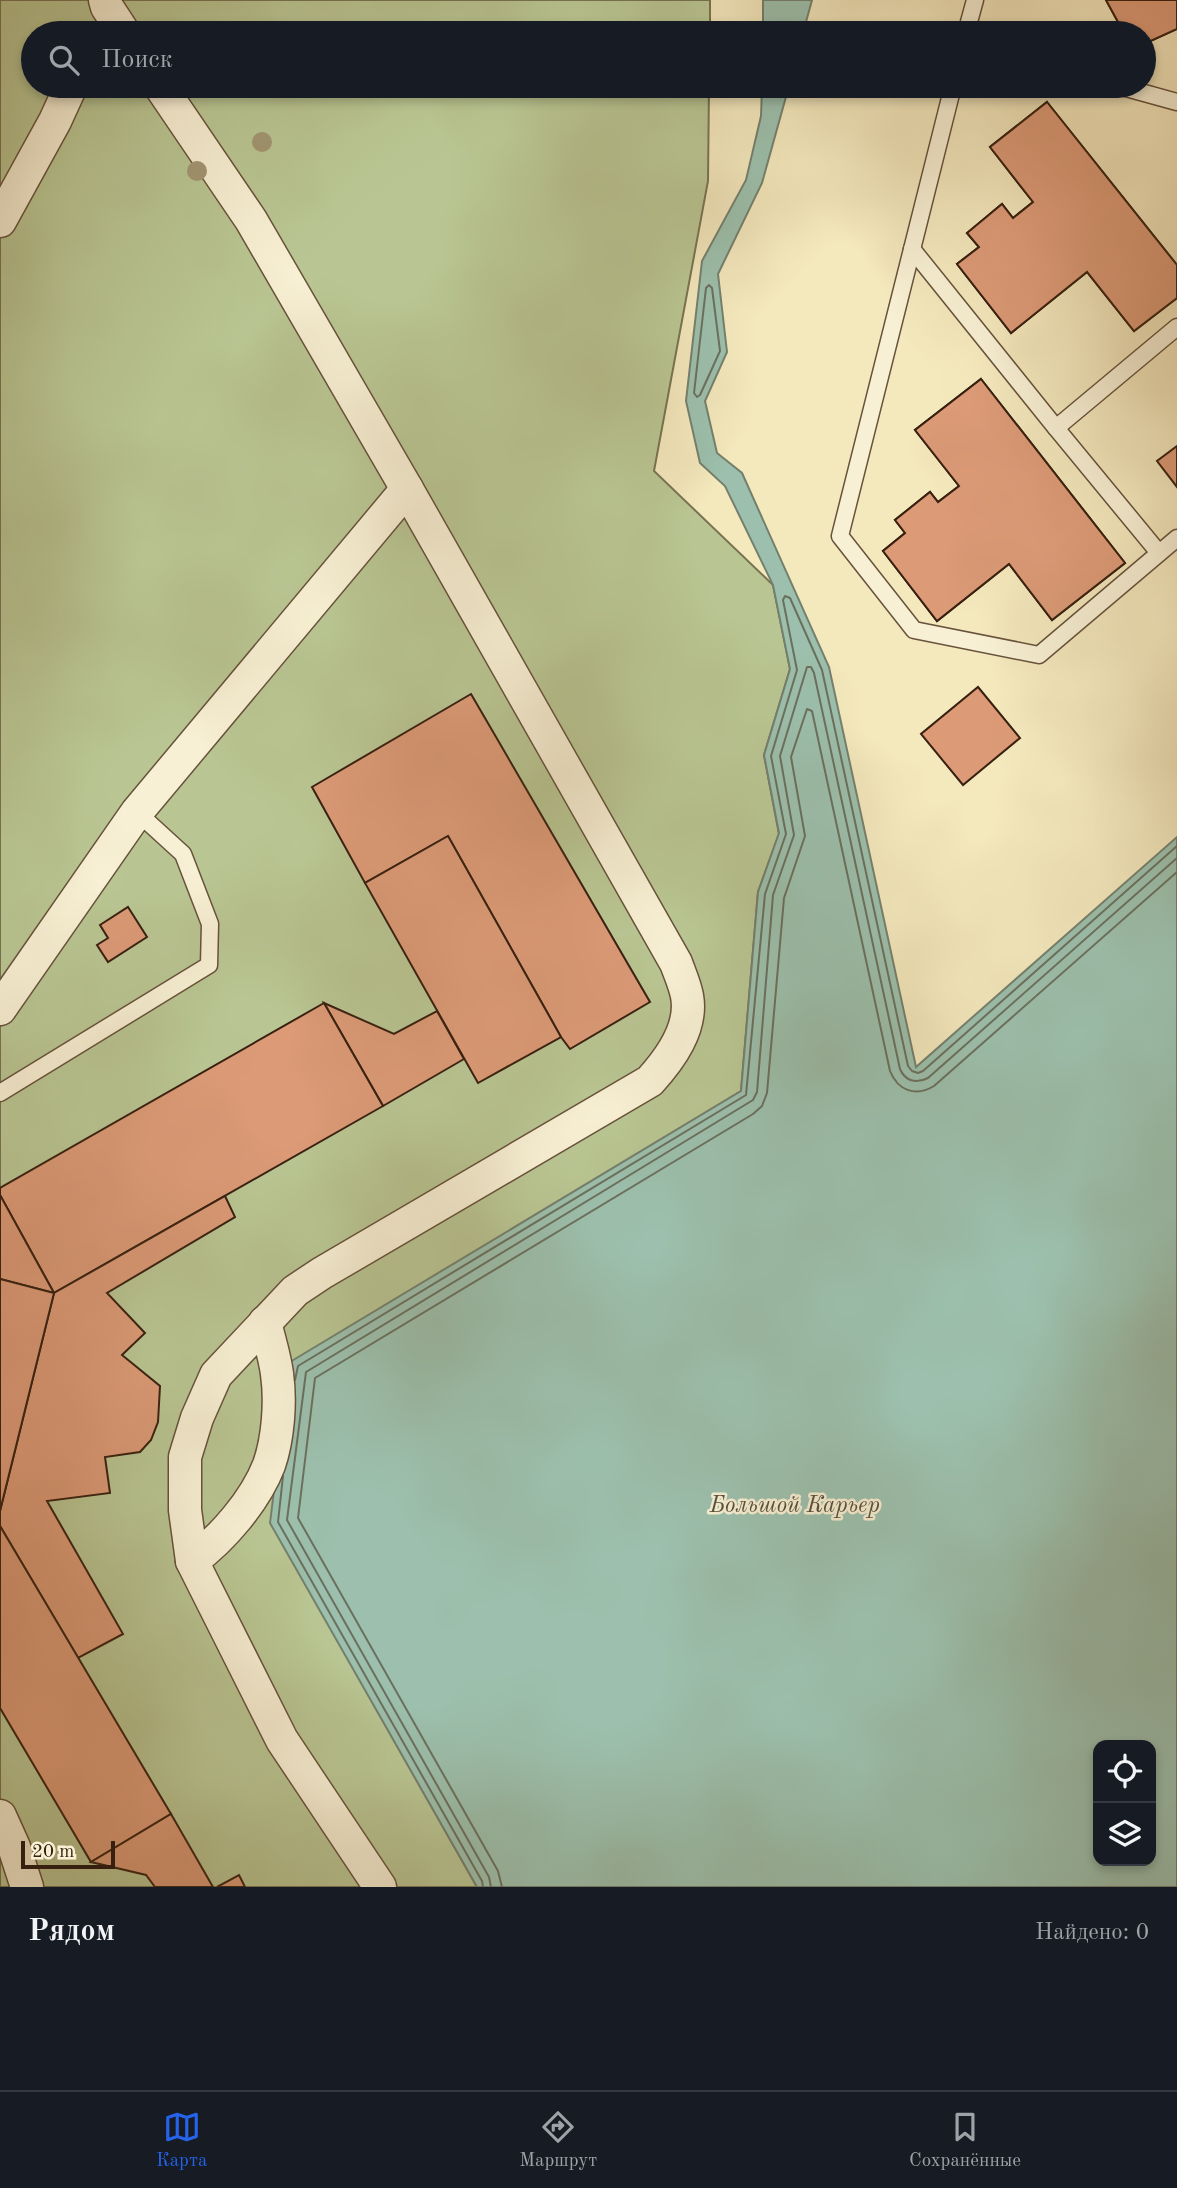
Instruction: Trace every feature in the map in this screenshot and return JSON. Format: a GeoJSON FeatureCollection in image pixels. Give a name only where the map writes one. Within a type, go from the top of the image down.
{"type":"FeatureCollection","features":[{"type":"Feature","properties":{"kind":"street"},"geometry":{"type":"LineString","coordinates":[[0,220],[66,98]]}},
{"type":"Feature","properties":{"kind":"street"},"geometry":{"type":"LineString","coordinates":[[168,98],[251,220],[407,489],[677,963],[687,998],[687,1021],[676,1047],[665,1065],[650,1081],[295,1291],[216,1375],[197,1418],[185,1457],[185,1510],[192,1561],[282,1740],[380,1887]]}},
{"type":"Feature","properties":{"kind":"street"},"geometry":{"type":"LineString","coordinates":[[0,1009],[137,812],[407,489]]}},
{"type":"Feature","properties":{"kind":"street"},"geometry":{"type":"LineString","coordinates":[[192,1561],[216,1543],[255,1491],[269,1465],[275,1440],[277,1375],[265,1322]]}},
{"type":"Feature","properties":{"kind":"street"},"geometry":{"type":"LineString","coordinates":[[0,1816],[27,1887]]}},
{"type":"Feature","properties":{"kind":"lane"},"geometry":{"type":"LineString","coordinates":[[970,21],[975,0]]}},
{"type":"Feature","properties":{"kind":"lane"},"geometry":{"type":"LineString","coordinates":[[1156,96],[1177,102]]}},
{"type":"Feature","properties":{"kind":"lane"},"geometry":{"type":"LineString","coordinates":[[950,98],[841,536],[914,630],[1039,655],[1177,538]]}},
{"type":"Feature","properties":{"kind":"lane"},"geometry":{"type":"LineString","coordinates":[[912,249],[1159,553]]}},
{"type":"Feature","properties":{"kind":"lane"},"geometry":{"type":"LineString","coordinates":[[1056,428],[1177,327]]}},
{"type":"Feature","properties":{"kind":"lane"},"geometry":{"type":"LineString","coordinates":[[0,1093],[208,965],[210,924],[183,854],[137,812]]}},
{"type":"Feature","properties":{"kind":"shaded area"},"geometry":{"type":"Polygon","coordinates":[[[0,0],[710,0],[710,21],[21,21],[21,98],[709,98],[708,181],[654,471],[773,585],[790,669],[764,755],[779,834],[758,892],[741,1091],[290,1363],[271,1523],[477,1887],[0,1887],[0,0]]]}},
{"type":"Feature","properties":{"kind":"water"},"geometry":{"type":"Polygon","coordinates":[[[763,0],[812,0],[806,21],[763,21],[763,0]]]}},
{"type":"Feature","properties":{"kind":"water","name":"Большой Карьер"},"geometry":{"type":"Polygon","coordinates":[[[762,98],[786,98],[762,183],[718,274],[727,352],[705,401],[717,453],[742,473],[829,667],[916,1067],[1177,837],[1177,1887],[477,1887],[270,1523],[290,1362],[741,1091],[758,892],[779,833],[764,755],[790,669],[773,585],[725,486],[700,463],[686,401],[702,261],[746,180],[761,116],[762,98]]]}},
{"type":"Feature","properties":{"kind":"building"},"geometry":{"type":"Polygon","coordinates":[[[1106,0],[1177,0],[1177,29],[1156,39],[1156,21],[1117,21],[1106,0]]]}},
{"type":"Feature","properties":{"kind":"building"},"geometry":{"type":"Polygon","coordinates":[[[1106,0],[1177,0],[1177,29],[1156,39],[1156,21],[1117,21],[1106,0]]]}},
{"type":"Feature","properties":{"kind":"building"},"geometry":{"type":"Polygon","coordinates":[[[1047,102],[1177,265],[1177,298],[1134,331],[1087,272],[1011,333],[957,264],[979,247],[967,233],[1002,204],[1013,218],[1033,202],[990,147],[1047,102]]]}},
{"type":"Feature","properties":{"kind":"building"},"geometry":{"type":"Polygon","coordinates":[[[1047,102],[1177,265],[1177,298],[1134,331],[1087,272],[1011,333],[957,264],[979,247],[967,233],[1002,204],[1013,218],[1033,202],[990,147],[1047,102]]]}},
{"type":"Feature","properties":{"kind":"building"},"geometry":{"type":"Polygon","coordinates":[[[981,379],[1125,563],[1052,620],[1009,564],[937,621],[883,551],[905,533],[895,520],[930,492],[938,502],[959,486],[915,430],[981,379]]]}},
{"type":"Feature","properties":{"kind":"building"},"geometry":{"type":"Polygon","coordinates":[[[981,379],[1125,563],[1052,620],[1009,564],[937,621],[883,551],[905,533],[895,520],[930,492],[938,502],[959,486],[915,430],[981,379]]]}},
{"type":"Feature","properties":{"kind":"building"},"geometry":{"type":"Polygon","coordinates":[[[1177,446],[1177,487],[1157,461],[1177,446]]]}},
{"type":"Feature","properties":{"kind":"building"},"geometry":{"type":"Polygon","coordinates":[[[978,687],[1020,738],[963,785],[921,734],[978,687]]]}},
{"type":"Feature","properties":{"kind":"building"},"geometry":{"type":"Polygon","coordinates":[[[471,694],[650,1002],[570,1049],[448,836],[365,883],[312,787],[471,694]]]}},
{"type":"Feature","properties":{"kind":"building"},"geometry":{"type":"Polygon","coordinates":[[[448,836],[561,1037],[478,1083],[365,883],[448,836]]]}},
{"type":"Feature","properties":{"kind":"building"},"geometry":{"type":"Polygon","coordinates":[[[128,907],[147,937],[108,962],[97,945],[108,938],[100,925],[128,907]]]}},
{"type":"Feature","properties":{"kind":"building"},"geometry":{"type":"Polygon","coordinates":[[[324,1003],[394,1034],[437,1011],[464,1059],[383,1106],[324,1003]]]}},
{"type":"Feature","properties":{"kind":"building"},"geometry":{"type":"Polygon","coordinates":[[[324,1003],[383,1106],[54,1293],[0,1195],[0,1188],[324,1003]]]}},
{"type":"Feature","properties":{"kind":"building"},"geometry":{"type":"Polygon","coordinates":[[[0,1195],[54,1293],[0,1279],[0,1195]]]}},
{"type":"Feature","properties":{"kind":"building"},"geometry":{"type":"Polygon","coordinates":[[[225,1196],[235,1217],[107,1293],[145,1333],[122,1355],[160,1386],[158,1422],[151,1440],[140,1452],[105,1457],[110,1493],[47,1501],[123,1634],[78,1658],[0,1526],[0,1511],[54,1293],[225,1196]]]}},
{"type":"Feature","properties":{"kind":"building"},"geometry":{"type":"Polygon","coordinates":[[[0,1279],[54,1293],[0,1511],[0,1279]]]}},
{"type":"Feature","properties":{"kind":"building"},"geometry":{"type":"Polygon","coordinates":[[[0,1526],[171,1814],[91,1862],[0,1708],[0,1526]]]}},
{"type":"Feature","properties":{"kind":"building"},"geometry":{"type":"Polygon","coordinates":[[[171,1814],[213,1887],[155,1887],[146,1875],[91,1862],[171,1814]]]}},
{"type":"Feature","properties":{"kind":"building"},"geometry":{"type":"Polygon","coordinates":[[[239,1875],[245,1887],[217,1887],[239,1875]]]}}]}
